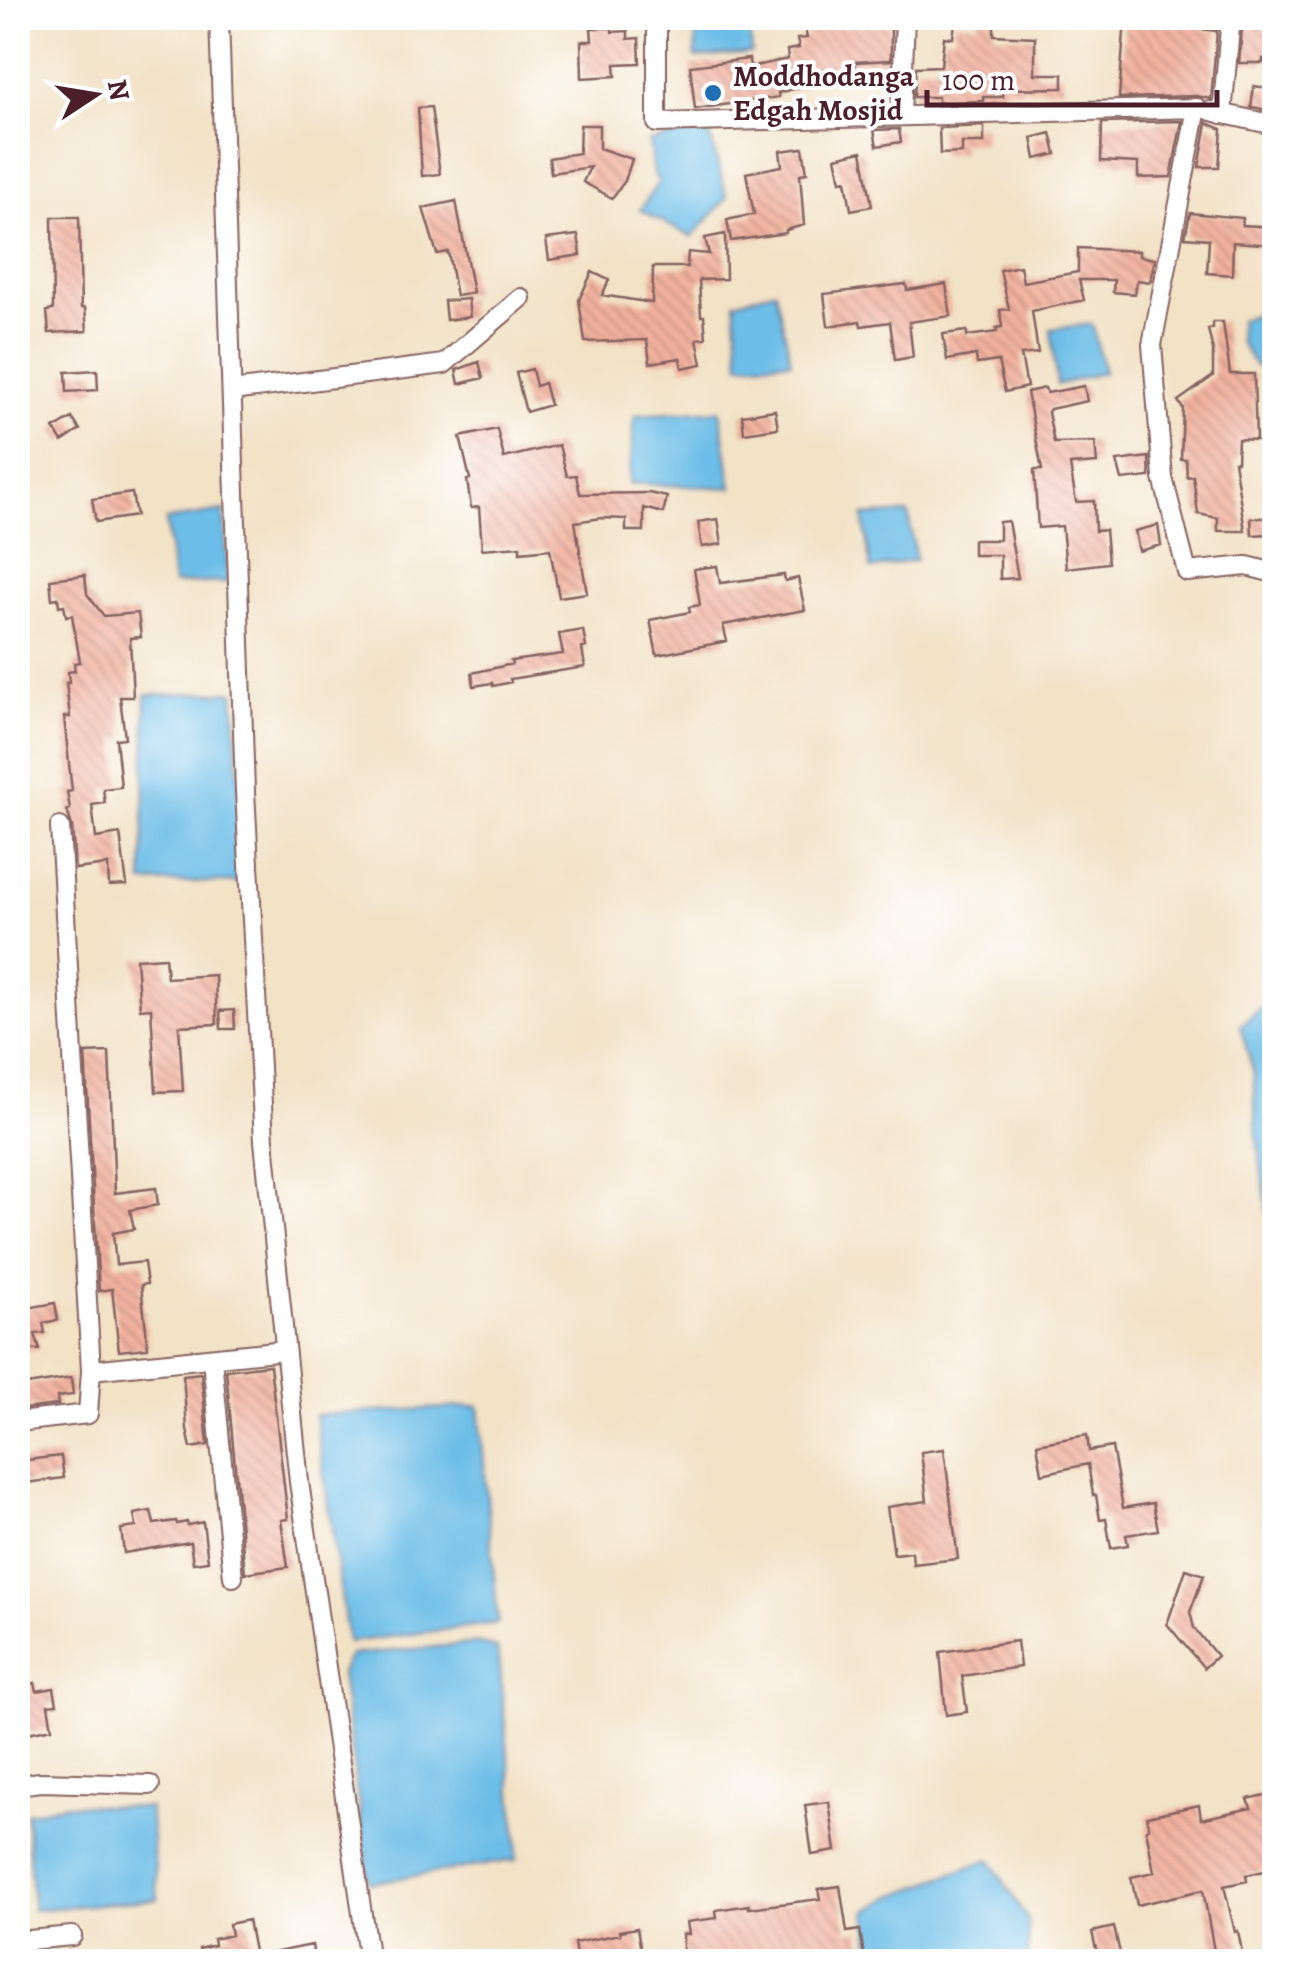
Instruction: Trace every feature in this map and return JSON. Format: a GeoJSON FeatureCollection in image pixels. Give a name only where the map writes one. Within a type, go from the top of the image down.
{"type":"FeatureCollection","features":[{"type":"Feature","properties":{"kind":"street"},"geometry":{"type":"LineString","coordinates":[[219,18],[244,791],[264,1141],[299,1482],[369,1962]]}},
{"type":"Feature","properties":{"kind":"street"},"geometry":{"type":"LineString","coordinates":[[656,18],[657,123],[1197,108],[1274,125]]}},
{"type":"Feature","properties":{"kind":"street"},"geometry":{"type":"LineString","coordinates":[[901,115],[905,18]]}},
{"type":"Feature","properties":{"kind":"street"},"geometry":{"type":"LineString","coordinates":[[1206,18],[1231,18],[1222,114]]}},
{"type":"Feature","properties":{"kind":"street"},"geometry":{"type":"LineString","coordinates":[[1197,108],[1152,345],[1162,478],[1187,572],[1247,566],[1274,573]]}},
{"type":"Feature","properties":{"kind":"street"},"geometry":{"type":"LineString","coordinates":[[232,391],[444,364],[521,298]]}},
{"type":"Feature","properties":{"kind":"street"},"geometry":{"type":"LineString","coordinates":[[18,1422],[88,1414],[91,1370],[60,826]]}},
{"type":"Feature","properties":{"kind":"street"},"geometry":{"type":"LineString","coordinates":[[91,1370],[285,1350]]}},
{"type":"Feature","properties":{"kind":"street"},"geometry":{"type":"LineString","coordinates":[[212,1358],[233,1577]]}},
{"type":"Feature","properties":{"kind":"street"},"geometry":{"type":"LineString","coordinates":[[18,1785],[150,1785]]}},
{"type":"Feature","properties":{"kind":"street"},"geometry":{"type":"LineString","coordinates":[[18,1940],[72,1936]]}},
{"type":"Feature","properties":{"kind":"water"},"geometry":{"type":"Polygon","coordinates":[[[697,18],[749,18],[752,53],[695,58],[697,18]]]}},
{"type":"Feature","properties":{"kind":"water"},"geometry":{"type":"Polygon","coordinates":[[[708,129],[727,198],[692,237],[640,210],[659,181],[653,174],[649,142],[708,129]]]}},
{"type":"Feature","properties":{"kind":"water"},"geometry":{"type":"Polygon","coordinates":[[[775,290],[791,361],[740,364],[735,302],[775,290]]]}},
{"type":"Feature","properties":{"kind":"water"},"geometry":{"type":"Polygon","coordinates":[[[1266,310],[1274,314],[1274,365],[1256,367],[1239,341],[1240,320],[1266,310]]]}},
{"type":"Feature","properties":{"kind":"water"},"geometry":{"type":"Polygon","coordinates":[[[1092,324],[1104,372],[1057,385],[1051,329],[1092,324]]]}},
{"type":"Feature","properties":{"kind":"water"},"geometry":{"type":"Polygon","coordinates":[[[720,410],[732,488],[629,483],[635,415],[720,410]]]}},
{"type":"Feature","properties":{"kind":"water"},"geometry":{"type":"Polygon","coordinates":[[[224,511],[228,582],[173,584],[166,520],[224,511]]]}},
{"type":"Feature","properties":{"kind":"water"},"geometry":{"type":"Polygon","coordinates":[[[908,513],[916,560],[871,569],[863,516],[908,513]]]}},
{"type":"Feature","properties":{"kind":"water"},"geometry":{"type":"Polygon","coordinates":[[[234,692],[245,882],[143,883],[146,695],[234,692]]]}},
{"type":"Feature","properties":{"kind":"water"},"geometry":{"type":"Polygon","coordinates":[[[1274,996],[1271,1236],[1257,1138],[1253,1070],[1240,1026],[1274,996]]]}},
{"type":"Feature","properties":{"kind":"water"},"geometry":{"type":"Polygon","coordinates":[[[479,1406],[498,1623],[348,1642],[315,1415],[479,1406]]]}},
{"type":"Feature","properties":{"kind":"water"},"geometry":{"type":"Polygon","coordinates":[[[477,1643],[497,1648],[516,1860],[369,1883],[341,1673],[350,1655],[477,1643]]]}},
{"type":"Feature","properties":{"kind":"water"},"geometry":{"type":"Polygon","coordinates":[[[65,1804],[149,1808],[158,1899],[33,1910],[26,1813],[65,1804]]]}},
{"type":"Feature","properties":{"kind":"water"},"geometry":{"type":"Polygon","coordinates":[[[990,1859],[1028,1921],[1028,1961],[873,1961],[867,1911],[893,1896],[990,1859]]]}},
{"type":"Feature","properties":{"kind":"building"},"geometry":{"type":"Polygon","coordinates":[[[978,18],[994,18],[994,35],[1035,37],[1035,74],[1063,74],[1063,88],[1003,89],[1003,97],[983,97],[983,101],[938,103],[938,97],[914,97],[916,67],[941,66],[944,37],[953,38],[955,22],[978,24],[978,18]]]}},
{"type":"Feature","properties":{"kind":"building"},"geometry":{"type":"Polygon","coordinates":[[[1125,18],[1194,18],[1200,29],[1217,31],[1211,99],[1119,98],[1125,18]]]}},
{"type":"Feature","properties":{"kind":"building"},"geometry":{"type":"Polygon","coordinates":[[[1243,18],[1274,18],[1274,59],[1239,63],[1243,18]]]}},
{"type":"Feature","properties":{"kind":"building"},"geometry":{"type":"Polygon","coordinates":[[[821,21],[823,28],[891,24],[891,60],[855,62],[855,71],[835,72],[835,68],[802,74],[805,86],[778,93],[779,97],[695,109],[690,66],[749,59],[750,67],[788,59],[787,50],[799,48],[797,39],[807,38],[804,25],[821,21]]]}},
{"type":"Feature","properties":{"kind":"building"},"geometry":{"type":"Polygon","coordinates":[[[591,28],[628,31],[628,39],[639,38],[640,63],[615,64],[616,76],[582,78],[581,41],[592,41],[591,28]]]}},
{"type":"Feature","properties":{"kind":"building"},"geometry":{"type":"Polygon","coordinates":[[[1254,86],[1274,89],[1274,111],[1251,107],[1254,86]]]}},
{"type":"Feature","properties":{"kind":"building"},"geometry":{"type":"Polygon","coordinates":[[[431,107],[440,174],[422,176],[418,108],[431,107]]]}},
{"type":"Feature","properties":{"kind":"building"},"geometry":{"type":"Polygon","coordinates":[[[1182,121],[1171,177],[1138,178],[1138,163],[1101,161],[1102,123],[1182,121]]]}},
{"type":"Feature","properties":{"kind":"building"},"geometry":{"type":"Polygon","coordinates":[[[1207,123],[1222,129],[1219,167],[1199,167],[1207,123]]]}},
{"type":"Feature","properties":{"kind":"building"},"geometry":{"type":"Polygon","coordinates":[[[580,125],[599,125],[599,148],[632,159],[625,181],[612,198],[583,182],[590,167],[551,173],[549,158],[579,153],[580,125]]]}},
{"type":"Feature","properties":{"kind":"building"},"geometry":{"type":"Polygon","coordinates":[[[984,126],[984,143],[962,143],[962,153],[940,154],[939,128],[984,126]]]}},
{"type":"Feature","properties":{"kind":"building"},"geometry":{"type":"Polygon","coordinates":[[[899,129],[901,142],[877,146],[874,130],[899,129]]]}},
{"type":"Feature","properties":{"kind":"building"},"geometry":{"type":"Polygon","coordinates":[[[1051,133],[1056,154],[1036,159],[1032,138],[1051,133]]]}},
{"type":"Feature","properties":{"kind":"building"},"geometry":{"type":"Polygon","coordinates":[[[803,148],[807,173],[800,174],[804,225],[786,233],[731,241],[727,220],[754,214],[746,173],[782,166],[780,151],[803,148]]]}},
{"type":"Feature","properties":{"kind":"building"},"geometry":{"type":"Polygon","coordinates":[[[862,151],[872,206],[851,210],[846,180],[841,181],[836,157],[862,151]]]}},
{"type":"Feature","properties":{"kind":"building"},"geometry":{"type":"Polygon","coordinates":[[[456,201],[473,293],[456,296],[448,252],[437,254],[423,208],[456,201]]]}},
{"type":"Feature","properties":{"kind":"building"},"geometry":{"type":"Polygon","coordinates":[[[1190,213],[1243,218],[1242,225],[1274,227],[1274,245],[1233,242],[1232,275],[1207,273],[1209,239],[1185,237],[1190,213]]]}},
{"type":"Feature","properties":{"kind":"building"},"geometry":{"type":"Polygon","coordinates":[[[52,217],[79,217],[81,308],[85,308],[87,331],[49,333],[47,311],[53,310],[52,217]]]}},
{"type":"Feature","properties":{"kind":"building"},"geometry":{"type":"Polygon","coordinates":[[[725,234],[726,279],[699,280],[706,338],[697,339],[702,364],[682,368],[680,358],[650,363],[647,340],[585,342],[579,300],[592,272],[609,280],[602,295],[652,303],[653,267],[687,267],[688,252],[709,254],[705,238],[725,234]]]}},
{"type":"Feature","properties":{"kind":"building"},"geometry":{"type":"Polygon","coordinates":[[[578,235],[581,255],[549,260],[546,239],[578,235]]]}},
{"type":"Feature","properties":{"kind":"building"},"geometry":{"type":"Polygon","coordinates":[[[1078,248],[1139,251],[1139,256],[1155,259],[1150,282],[1137,280],[1135,294],[1113,292],[1114,280],[1079,280],[1084,300],[1032,311],[1038,353],[1021,355],[1027,387],[1005,392],[998,361],[977,364],[976,355],[947,360],[943,334],[967,331],[967,336],[997,332],[996,328],[1002,327],[1000,310],[1009,309],[1000,270],[1020,266],[1023,282],[1078,272],[1078,248]]]}},
{"type":"Feature","properties":{"kind":"building"},"geometry":{"type":"Polygon","coordinates":[[[906,284],[907,290],[946,284],[951,316],[909,322],[913,357],[895,360],[890,322],[828,326],[824,294],[906,284]]]}},
{"type":"Feature","properties":{"kind":"building"},"geometry":{"type":"Polygon","coordinates":[[[468,299],[470,317],[446,320],[444,301],[468,299]]]}},
{"type":"Feature","properties":{"kind":"building"},"geometry":{"type":"Polygon","coordinates":[[[1213,322],[1223,322],[1230,374],[1254,374],[1256,440],[1238,439],[1234,461],[1245,531],[1218,531],[1218,518],[1198,514],[1193,476],[1187,477],[1186,459],[1181,459],[1183,408],[1178,401],[1213,376],[1208,329],[1213,328],[1213,322]]]}},
{"type":"Feature","properties":{"kind":"building"},"geometry":{"type":"Polygon","coordinates":[[[479,362],[483,378],[459,384],[456,370],[479,362]]]}},
{"type":"Feature","properties":{"kind":"building"},"geometry":{"type":"Polygon","coordinates":[[[532,369],[536,386],[544,383],[550,405],[526,412],[516,373],[532,369]]]}},
{"type":"Feature","properties":{"kind":"building"},"geometry":{"type":"Polygon","coordinates":[[[97,370],[98,390],[67,392],[66,372],[97,370]]]}},
{"type":"Feature","properties":{"kind":"building"},"geometry":{"type":"Polygon","coordinates":[[[1084,386],[1087,401],[1048,412],[1054,443],[1095,442],[1097,463],[1070,465],[1076,502],[1094,501],[1095,531],[1105,530],[1108,563],[1066,568],[1062,526],[1038,528],[1034,470],[1042,470],[1027,392],[1045,388],[1047,393],[1084,386]]]}},
{"type":"Feature","properties":{"kind":"building"},"geometry":{"type":"Polygon","coordinates":[[[775,410],[778,428],[744,433],[742,415],[775,410]]]}},
{"type":"Feature","properties":{"kind":"building"},"geometry":{"type":"Polygon","coordinates":[[[72,418],[80,430],[62,442],[54,429],[72,418]]]}},
{"type":"Feature","properties":{"kind":"building"},"geometry":{"type":"Polygon","coordinates":[[[497,429],[504,458],[559,445],[567,476],[576,475],[580,494],[649,493],[667,497],[663,513],[644,508],[644,531],[626,531],[626,519],[575,522],[587,593],[559,597],[550,549],[482,549],[479,507],[471,508],[467,480],[470,479],[460,437],[497,429]]]}},
{"type":"Feature","properties":{"kind":"building"},"geometry":{"type":"Polygon","coordinates":[[[1149,457],[1150,477],[1122,480],[1117,461],[1149,457]]]}},
{"type":"Feature","properties":{"kind":"building"},"geometry":{"type":"Polygon","coordinates":[[[132,493],[136,516],[96,522],[92,499],[132,493]]]}},
{"type":"Feature","properties":{"kind":"building"},"geometry":{"type":"Polygon","coordinates":[[[1251,518],[1269,518],[1270,534],[1252,535],[1251,518]]]}},
{"type":"Feature","properties":{"kind":"building"},"geometry":{"type":"Polygon","coordinates":[[[718,519],[722,544],[702,547],[698,522],[718,519]]]}},
{"type":"Feature","properties":{"kind":"building"},"geometry":{"type":"Polygon","coordinates":[[[1008,521],[1018,578],[1000,579],[1000,555],[973,555],[973,540],[999,540],[999,522],[1008,521]]]}},
{"type":"Feature","properties":{"kind":"building"},"geometry":{"type":"Polygon","coordinates":[[[1158,525],[1161,545],[1139,551],[1135,531],[1158,525]]]}},
{"type":"Feature","properties":{"kind":"building"},"geometry":{"type":"Polygon","coordinates":[[[717,566],[720,583],[784,575],[785,581],[798,578],[805,610],[723,625],[727,641],[657,655],[650,620],[690,612],[689,607],[700,605],[694,569],[717,566]]]}},
{"type":"Feature","properties":{"kind":"building"},"geometry":{"type":"Polygon","coordinates":[[[85,575],[87,594],[104,616],[138,613],[141,637],[130,638],[133,697],[120,697],[125,738],[116,739],[121,787],[103,789],[105,803],[92,805],[96,838],[120,834],[127,885],[109,886],[108,865],[75,869],[67,810],[67,792],[72,791],[64,717],[70,717],[66,683],[68,672],[75,671],[74,663],[80,662],[72,615],[66,616],[58,598],[52,599],[50,579],[85,575]]]}},
{"type":"Feature","properties":{"kind":"building"},"geometry":{"type":"Polygon","coordinates":[[[583,630],[585,667],[510,679],[511,682],[493,686],[474,686],[472,673],[512,664],[511,661],[563,654],[559,634],[583,630]]]}},
{"type":"Feature","properties":{"kind":"building"},"geometry":{"type":"Polygon","coordinates":[[[165,957],[167,978],[215,975],[217,1024],[179,1026],[183,1091],[156,1092],[151,1008],[140,1009],[136,959],[165,957]]]}},
{"type":"Feature","properties":{"kind":"building"},"geometry":{"type":"Polygon","coordinates":[[[234,1010],[235,1029],[221,1029],[220,1011],[234,1010]]]}},
{"type":"Feature","properties":{"kind":"building"},"geometry":{"type":"Polygon","coordinates":[[[109,1052],[115,1193],[156,1188],[158,1205],[130,1210],[134,1229],[113,1233],[116,1265],[144,1262],[147,1284],[141,1285],[148,1348],[119,1351],[112,1289],[99,1291],[85,1053],[109,1052]]]}},
{"type":"Feature","properties":{"kind":"building"},"geometry":{"type":"Polygon","coordinates":[[[55,1303],[58,1320],[43,1323],[45,1333],[35,1334],[40,1350],[18,1349],[18,1333],[26,1334],[22,1309],[55,1303]]]}},
{"type":"Feature","properties":{"kind":"building"},"geometry":{"type":"Polygon","coordinates":[[[270,1365],[288,1519],[281,1520],[288,1567],[245,1573],[226,1370],[270,1365]]]}},
{"type":"Feature","properties":{"kind":"building"},"geometry":{"type":"Polygon","coordinates":[[[201,1373],[208,1445],[191,1448],[183,1375],[201,1373]]]}},
{"type":"Feature","properties":{"kind":"building"},"geometry":{"type":"Polygon","coordinates":[[[71,1378],[73,1395],[57,1397],[58,1405],[23,1409],[20,1386],[71,1378]]]}},
{"type":"Feature","properties":{"kind":"building"},"geometry":{"type":"Polygon","coordinates":[[[1087,1435],[1089,1451],[1112,1447],[1123,1508],[1153,1503],[1158,1530],[1126,1535],[1128,1545],[1111,1548],[1106,1519],[1100,1520],[1093,1495],[1088,1464],[1042,1474],[1037,1444],[1087,1435]]]}},
{"type":"Feature","properties":{"kind":"building"},"geometry":{"type":"Polygon","coordinates":[[[944,1449],[958,1559],[913,1564],[912,1552],[894,1554],[887,1507],[927,1501],[921,1452],[944,1449]]]}},
{"type":"Feature","properties":{"kind":"building"},"geometry":{"type":"Polygon","coordinates":[[[61,1456],[64,1478],[18,1484],[18,1461],[61,1456]]]}},
{"type":"Feature","properties":{"kind":"building"},"geometry":{"type":"Polygon","coordinates":[[[151,1511],[154,1524],[203,1522],[208,1561],[193,1563],[190,1542],[124,1553],[121,1529],[136,1527],[134,1514],[151,1511]]]}},
{"type":"Feature","properties":{"kind":"building"},"geometry":{"type":"Polygon","coordinates":[[[1186,1569],[1204,1575],[1190,1612],[1194,1628],[1217,1656],[1204,1668],[1167,1624],[1186,1569]]]}},
{"type":"Feature","properties":{"kind":"building"},"geometry":{"type":"Polygon","coordinates":[[[1017,1641],[1020,1667],[962,1676],[967,1712],[946,1715],[940,1652],[1017,1641]]]}},
{"type":"Feature","properties":{"kind":"building"},"geometry":{"type":"Polygon","coordinates":[[[35,1683],[37,1691],[54,1688],[57,1704],[48,1705],[52,1728],[28,1733],[23,1709],[18,1710],[18,1694],[20,1686],[35,1683]]]}},
{"type":"Feature","properties":{"kind":"building"},"geometry":{"type":"Polygon","coordinates":[[[1274,1793],[1274,1869],[1246,1875],[1247,1881],[1224,1886],[1244,1962],[1216,1962],[1203,1890],[1137,1905],[1131,1877],[1154,1872],[1147,1816],[1199,1805],[1201,1819],[1251,1808],[1248,1799],[1274,1793]]]}},
{"type":"Feature","properties":{"kind":"building"},"geometry":{"type":"Polygon","coordinates":[[[829,1802],[836,1851],[812,1855],[805,1805],[829,1802]]]}},
{"type":"Feature","properties":{"kind":"building"},"geometry":{"type":"Polygon","coordinates":[[[840,1886],[847,1932],[860,1930],[865,1962],[833,1962],[832,1957],[809,1962],[683,1962],[683,1934],[689,1934],[687,1922],[717,1918],[716,1910],[820,1899],[818,1889],[840,1886]]]}},
{"type":"Feature","properties":{"kind":"building"},"geometry":{"type":"Polygon","coordinates":[[[248,1920],[256,1962],[202,1962],[199,1949],[214,1945],[213,1939],[231,1935],[229,1924],[248,1920]]]}},
{"type":"Feature","properties":{"kind":"building"},"geometry":{"type":"Polygon","coordinates":[[[1114,1927],[1122,1962],[1099,1962],[1092,1932],[1114,1927]]]}},
{"type":"Feature","properties":{"kind":"building"},"geometry":{"type":"Polygon","coordinates":[[[637,1928],[643,1962],[577,1962],[574,1943],[637,1928]]]}},
{"type":"Feature","properties":{"kind":"building"},"geometry":{"type":"Polygon","coordinates":[[[312,1945],[315,1962],[268,1962],[267,1954],[312,1945]]]}},
{"type":"Feature","properties":{"kind":"place","name":"Moddhodanga Edgah Mosjid"},"geometry":{"type":"Point","coordinates":[713,93]}}]}
